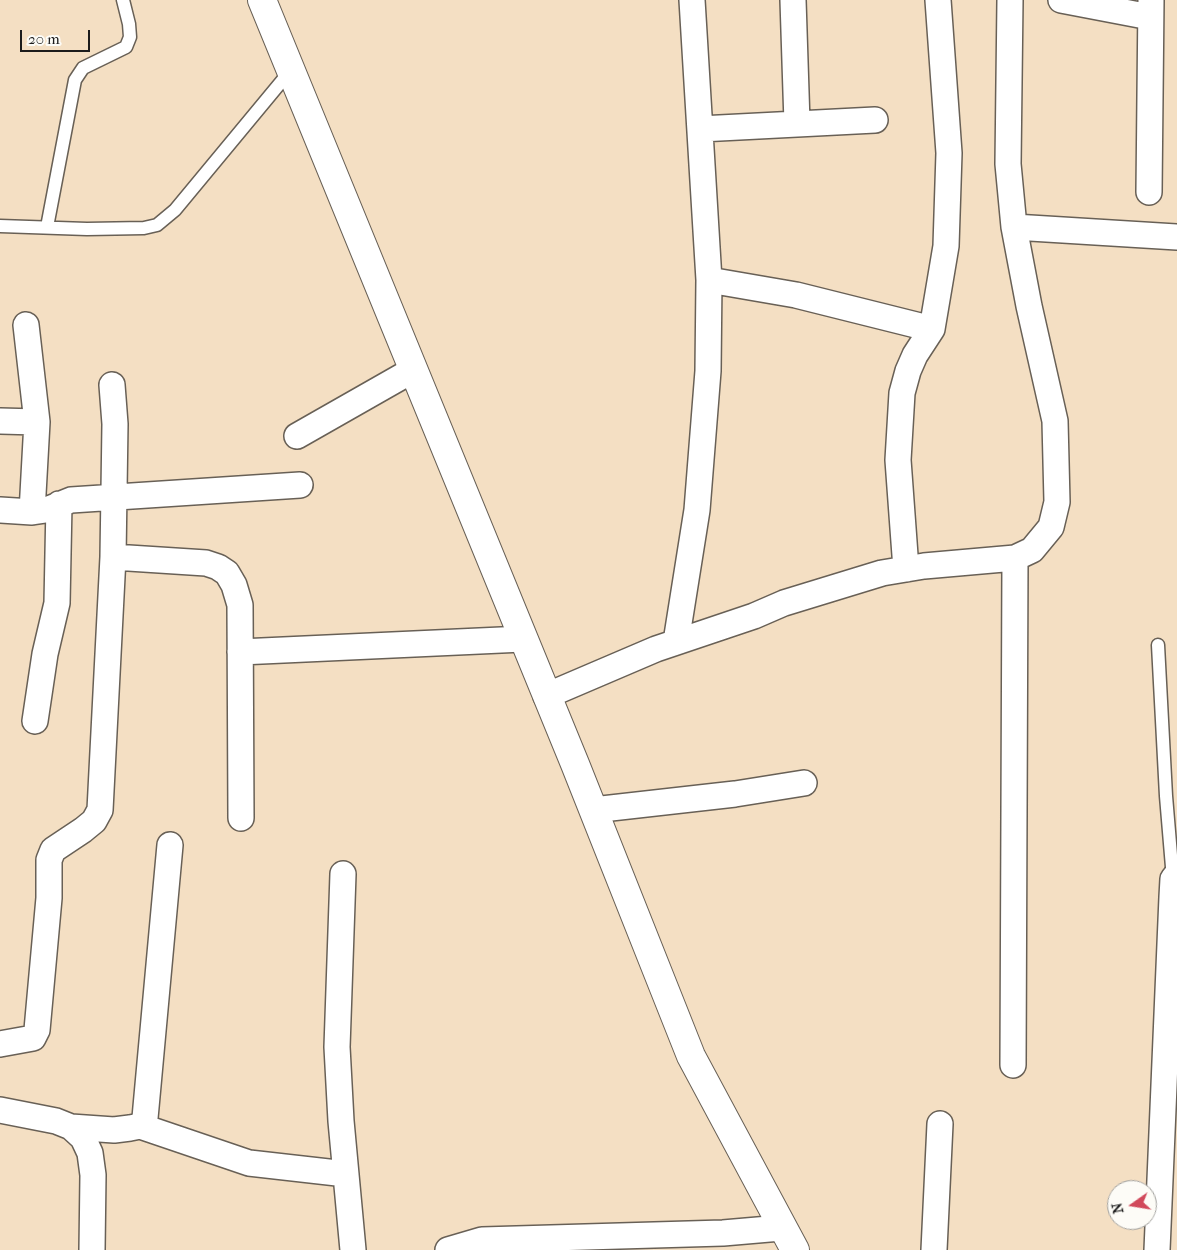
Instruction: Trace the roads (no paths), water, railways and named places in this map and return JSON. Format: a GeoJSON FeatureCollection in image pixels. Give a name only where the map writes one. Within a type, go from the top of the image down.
{"type":"FeatureCollection","features":[{"type":"Feature","properties":{"kind":"main road"},"geometry":{"type":"LineString","coordinates":[[262,0],[593,810],[691,1056],[788,1239]]}},
{"type":"Feature","properties":{"kind":"street"},"geometry":{"type":"LineString","coordinates":[[676,642],[697,510],[708,370],[710,280],[692,0]]}},
{"type":"Feature","properties":{"kind":"street"},"geometry":{"type":"LineString","coordinates":[[793,0],[798,123]]}},
{"type":"Feature","properties":{"kind":"street"},"geometry":{"type":"LineString","coordinates":[[906,569],[898,460],[902,393],[915,354],[932,329],[946,246],[949,153],[938,0]]}},
{"type":"Feature","properties":{"kind":"street"},"geometry":{"type":"LineString","coordinates":[[546,696],[676,642],[822,591],[882,573],[1014,558],[1032,550],[1051,527],[1057,502],[1055,421],[1029,306],[1014,226],[1008,164],[1010,0]]}},
{"type":"Feature","properties":{"kind":"street"},"geometry":{"type":"LineString","coordinates":[[1061,0],[1151,8],[1149,192]]}},
{"type":"Feature","properties":{"kind":"street"},"geometry":{"type":"LineString","coordinates":[[700,129],[875,120]]}},
{"type":"Feature","properties":{"kind":"street"},"geometry":{"type":"LineString","coordinates":[[1014,226],[1177,237]]}},
{"type":"Feature","properties":{"kind":"street"},"geometry":{"type":"LineString","coordinates":[[710,280],[796,295],[932,329]]}},
{"type":"Feature","properties":{"kind":"street"},"geometry":{"type":"LineString","coordinates":[[26,325],[37,422],[32,512]]}},
{"type":"Feature","properties":{"kind":"street"},"geometry":{"type":"LineString","coordinates":[[297,436],[413,370]]}},
{"type":"Feature","properties":{"kind":"street"},"geometry":{"type":"LineString","coordinates":[[0,1044],[32,1038],[38,1030],[49,898],[49,860],[53,850],[88,826],[100,810],[113,557],[115,424],[112,385]]}},
{"type":"Feature","properties":{"kind":"street"},"geometry":{"type":"LineString","coordinates":[[0,421],[37,422]]}},
{"type":"Feature","properties":{"kind":"street"},"geometry":{"type":"LineString","coordinates":[[0,510],[32,512],[46,510],[71,500],[300,484]]}},
{"type":"Feature","properties":{"kind":"street"},"geometry":{"type":"LineString","coordinates":[[35,722],[45,654],[57,603],[59,504]]}},
{"type":"Feature","properties":{"kind":"street"},"geometry":{"type":"LineString","coordinates":[[113,557],[185,560],[218,567],[227,573],[234,585],[240,605],[241,818]]}},
{"type":"Feature","properties":{"kind":"street"},"geometry":{"type":"LineString","coordinates":[[1013,1065],[1014,558]]}},
{"type":"Feature","properties":{"kind":"street"},"geometry":{"type":"LineString","coordinates":[[240,652],[523,639]]}},
{"type":"Feature","properties":{"kind":"street"},"geometry":{"type":"LineString","coordinates":[[593,810],[735,794],[804,783]]}},
{"type":"Feature","properties":{"kind":"street"},"geometry":{"type":"LineString","coordinates":[[140,1126],[148,1105],[170,845]]}},
{"type":"Feature","properties":{"kind":"street"},"geometry":{"type":"LineString","coordinates":[[343,874],[337,1047],[353,1250]]}},
{"type":"Feature","properties":{"kind":"street"},"geometry":{"type":"LineString","coordinates":[[1158,1250],[1175,876]]}},
{"type":"Feature","properties":{"kind":"street"},"geometry":{"type":"LineString","coordinates":[[0,1110],[56,1121],[72,1127],[114,1130],[140,1126],[249,1163],[346,1174]]}},
{"type":"Feature","properties":{"kind":"street"},"geometry":{"type":"LineString","coordinates":[[934,1250],[940,1124]]}},
{"type":"Feature","properties":{"kind":"street"},"geometry":{"type":"LineString","coordinates":[[72,1127],[83,1138],[90,1152],[93,1175],[92,1250]]}},
{"type":"Feature","properties":{"kind":"street"},"geometry":{"type":"LineString","coordinates":[[448,1250],[482,1240],[723,1233],[788,1239]]}},
{"type":"Feature","properties":{"kind":"lane"},"geometry":{"type":"LineString","coordinates":[[47,227],[75,80],[83,68],[126,47],[130,37],[123,0]]}},
{"type":"Feature","properties":{"kind":"lane"},"geometry":{"type":"LineString","coordinates":[[0,226],[144,228],[157,225],[166,219],[291,70]]}},
{"type":"Feature","properties":{"kind":"lane"},"geometry":{"type":"LineString","coordinates":[[1158,645],[1166,796],[1175,876]]}}]}
